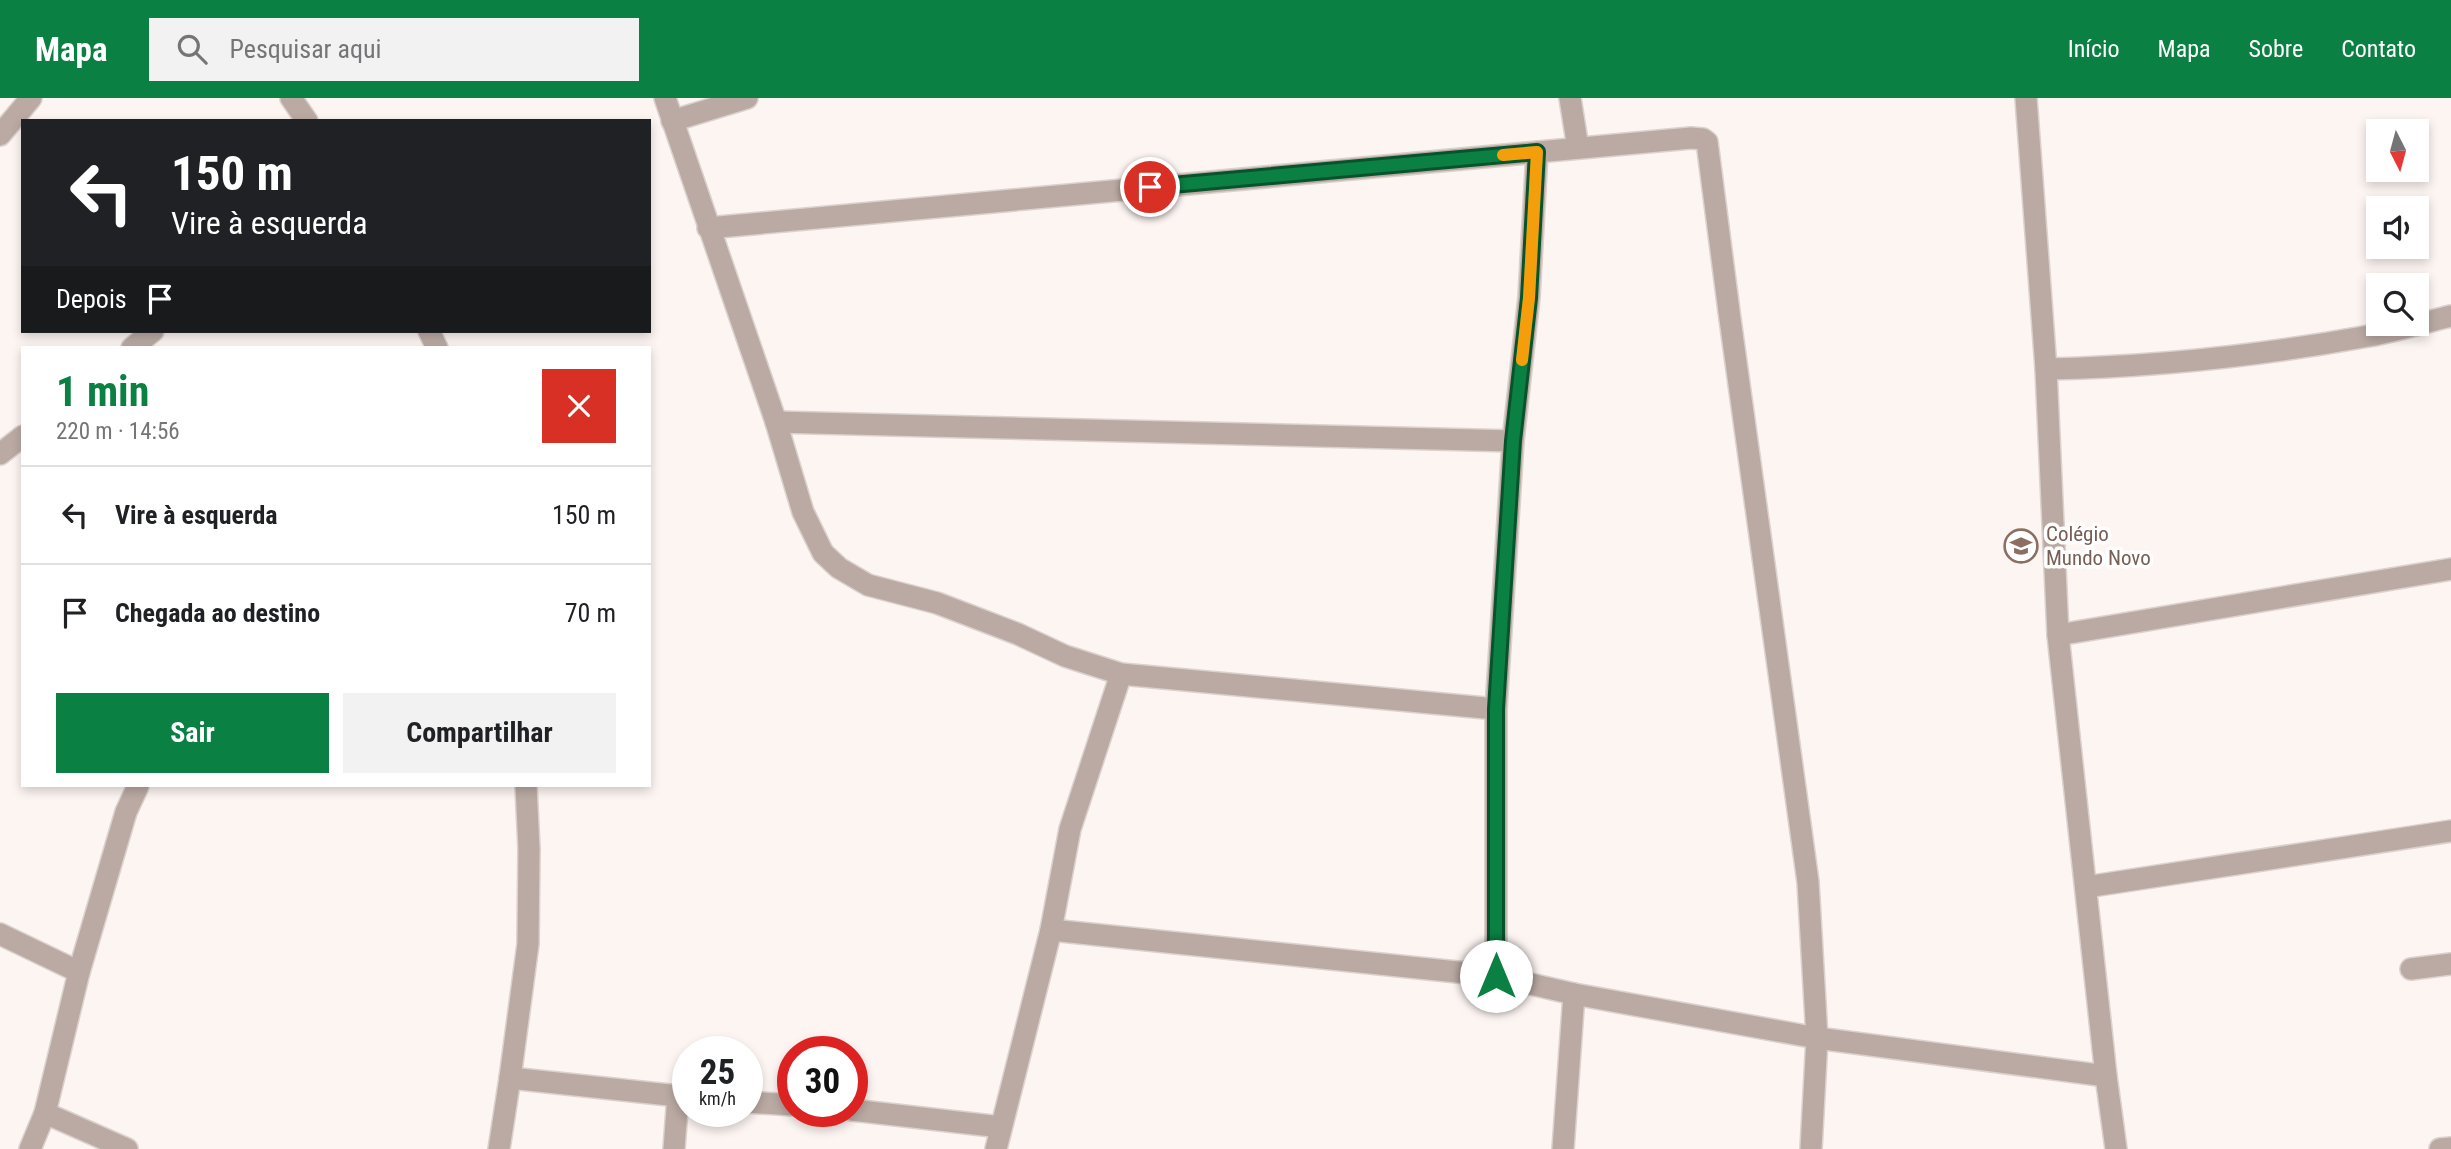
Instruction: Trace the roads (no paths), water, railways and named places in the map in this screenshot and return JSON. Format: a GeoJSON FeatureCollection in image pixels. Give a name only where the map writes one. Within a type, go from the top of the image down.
{"type":"FeatureCollection","features":[{"type":"Feature","properties":{"kind":"street"},"geometry":{"type":"LineString","coordinates":[[0,135],[31,98]]}},
{"type":"Feature","properties":{"kind":"street"},"geometry":{"type":"LineString","coordinates":[[292,98],[306,119]]}},
{"type":"Feature","properties":{"kind":"street"},"geometry":{"type":"LineString","coordinates":[[665,98],[776,422],[803,512],[823,553],[839,568],[868,585],[947,607],[1018,634],[1065,656],[1121,674],[1496,709]]}},
{"type":"Feature","properties":{"kind":"street"},"geometry":{"type":"LineString","coordinates":[[672,121],[747,98]]}},
{"type":"Feature","properties":{"kind":"street"},"geometry":{"type":"LineString","coordinates":[[1570,98],[1578,148]]}},
{"type":"Feature","properties":{"kind":"street"},"geometry":{"type":"LineString","coordinates":[[2026,98],[2046,369],[2058,635],[2116,1149]]}},
{"type":"Feature","properties":{"kind":"street"},"geometry":{"type":"LineString","coordinates":[[708,228],[1698,137],[1707,142],[1808,882],[1817,1038],[1811,1149]]}},
{"type":"Feature","properties":{"kind":"street"},"geometry":{"type":"LineString","coordinates":[[1496,976],[1496,709],[1513,441],[1529,298],[1537,152]]}},
{"type":"Feature","properties":{"kind":"street"},"geometry":{"type":"LineString","coordinates":[[2046,369],[2134,367],[2265,353],[2366,337],[2451,316]]}},
{"type":"Feature","properties":{"kind":"street"},"geometry":{"type":"LineString","coordinates":[[134,346],[151,333]]}},
{"type":"Feature","properties":{"kind":"street"},"geometry":{"type":"LineString","coordinates":[[776,422],[1513,441]]}},
{"type":"Feature","properties":{"kind":"street"},"geometry":{"type":"LineString","coordinates":[[0,454],[21,438]]}},
{"type":"Feature","properties":{"kind":"street"},"geometry":{"type":"LineString","coordinates":[[2058,635],[2451,569]]}},
{"type":"Feature","properties":{"kind":"street"},"geometry":{"type":"LineString","coordinates":[[996,1149],[1051,930],[1070,829],[1121,674]]}},
{"type":"Feature","properties":{"kind":"street"},"geometry":{"type":"LineString","coordinates":[[30,1149],[45,1112],[79,972],[126,812],[138,787]]}},
{"type":"Feature","properties":{"kind":"street"},"geometry":{"type":"LineString","coordinates":[[499,1149],[528,944],[529,849],[526,787]]}},
{"type":"Feature","properties":{"kind":"street"},"geometry":{"type":"LineString","coordinates":[[2086,887],[2451,831]]}},
{"type":"Feature","properties":{"kind":"street"},"geometry":{"type":"LineString","coordinates":[[1051,930],[1496,976],[1817,1038],[2106,1076]]}},
{"type":"Feature","properties":{"kind":"street"},"geometry":{"type":"LineString","coordinates":[[0,934],[79,972]]}},
{"type":"Feature","properties":{"kind":"street"},"geometry":{"type":"LineString","coordinates":[[2411,969],[2451,964]]}},
{"type":"Feature","properties":{"kind":"street"},"geometry":{"type":"LineString","coordinates":[[1563,1149],[1574,993]]}},
{"type":"Feature","properties":{"kind":"street"},"geometry":{"type":"LineString","coordinates":[[510,1078],[672,1096]]}},
{"type":"Feature","properties":{"kind":"street"},"geometry":{"type":"LineString","coordinates":[[45,1112],[127,1149]]}},
{"type":"Feature","properties":{"kind":"street"},"geometry":{"type":"LineString","coordinates":[[868,1112],[1001,1127]]}},
{"type":"Feature","properties":{"kind":"street"},"geometry":{"type":"LineString","coordinates":[[674,1149],[678,1127]]}},
{"type":"Feature","properties":{"kind":"street"},"geometry":{"type":"LineString","coordinates":[[2440,1149],[2451,1148]]}},
{"type":"Feature","properties":{"kind":"place","name":"Colégio Mundo Novo"},"geometry":{"type":"Point","coordinates":[2021,546]}}]}
